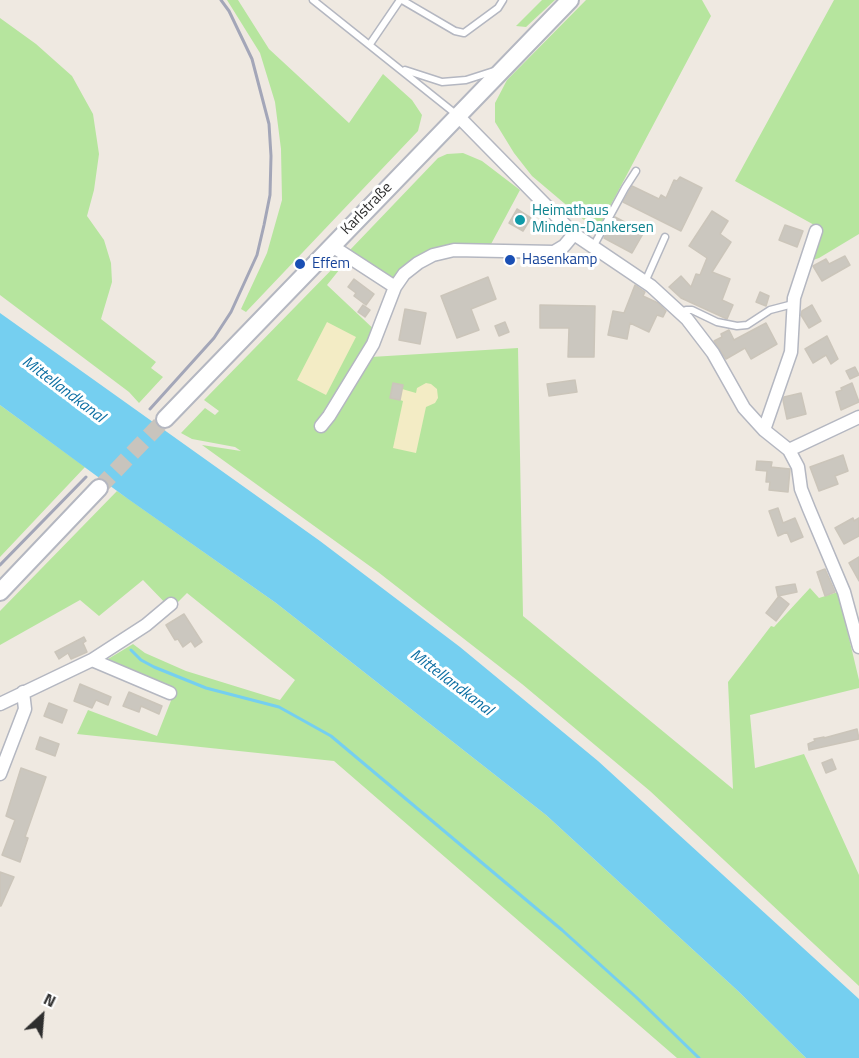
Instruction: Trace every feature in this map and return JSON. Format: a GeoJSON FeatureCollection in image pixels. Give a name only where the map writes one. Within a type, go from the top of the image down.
{"type":"FeatureCollection","features":[{"type":"Feature","properties":{"kind":"street","name":"Karlstraße"},"geometry":{"type":"LineString","coordinates":[[165,419],[570,0]]}},
{"type":"Feature","properties":{"kind":"street"},"geometry":{"type":"LineString","coordinates":[[457,115],[574,234],[645,282],[679,312],[713,353],[744,408],[764,430],[789,450],[798,467],[801,489],[844,592],[859,647]]}},
{"type":"Feature","properties":{"kind":"street"},"geometry":{"type":"LineString","coordinates":[[764,430],[791,352],[793,304],[816,231]]}},
{"type":"Feature","properties":{"kind":"street"},"geometry":{"type":"LineString","coordinates":[[321,426],[373,344],[395,287],[404,274],[418,263],[434,255],[454,250],[554,252],[564,246],[574,234]]}},
{"type":"Feature","properties":{"kind":"street"},"geometry":{"type":"LineString","coordinates":[[332,246],[395,287]]}},
{"type":"Feature","properties":{"kind":"street"},"geometry":{"type":"LineString","coordinates":[[789,450],[859,417]]}},
{"type":"Feature","properties":{"kind":"street"},"geometry":{"type":"LineString","coordinates":[[0,592],[99,488]]}},
{"type":"Feature","properties":{"kind":"street"},"geometry":{"type":"LineString","coordinates":[[0,704],[92,660],[146,625],[171,604]]}},
{"type":"Feature","properties":{"kind":"street"},"geometry":{"type":"LineString","coordinates":[[92,660],[170,693]]}},
{"type":"Feature","properties":{"kind":"street"},"geometry":{"type":"LineString","coordinates":[[0,774],[24,709],[23,692]]}},
{"type":"Feature","properties":{"kind":"lane"},"geometry":{"type":"LineString","coordinates":[[370,44],[401,0],[455,32],[464,33],[498,8],[503,0]]}},
{"type":"Feature","properties":{"kind":"lane"},"geometry":{"type":"LineString","coordinates":[[317,1],[457,115]]}},
{"type":"Feature","properties":{"kind":"lane"},"geometry":{"type":"LineString","coordinates":[[400,68],[442,82],[466,80],[503,68]]}},
{"type":"Feature","properties":{"kind":"lane"},"geometry":{"type":"LineString","coordinates":[[593,247],[636,171]]}},
{"type":"Feature","properties":{"kind":"lane"},"geometry":{"type":"LineString","coordinates":[[645,282],[665,237]]}},
{"type":"Feature","properties":{"kind":"lane"},"geometry":{"type":"LineString","coordinates":[[679,312],[692,310],[717,322],[737,326],[747,325],[770,310],[793,304]]}},
{"type":"Feature","properties":{"kind":"green space"},"geometry":{"type":"Polygon","coordinates":[[[227,0],[238,0],[269,49],[349,123],[383,74],[412,100],[422,115],[418,131],[246,312],[241,309],[267,253],[282,200],[281,149],[275,102],[260,53],[227,0]]]}},
{"type":"Feature","properties":{"kind":"green space"},"geometry":{"type":"Polygon","coordinates":[[[542,0],[555,0],[526,27],[516,26],[542,0]]]}},
{"type":"Feature","properties":{"kind":"green space"},"geometry":{"type":"Polygon","coordinates":[[[586,0],[702,0],[711,16],[597,231],[532,176],[514,153],[495,122],[495,103],[507,80],[586,0]]]}},
{"type":"Feature","properties":{"kind":"green space"},"geometry":{"type":"Polygon","coordinates":[[[834,0],[859,0],[859,234],[819,258],[804,263],[816,226],[735,181],[834,0]]]}},
{"type":"Feature","properties":{"kind":"green space"},"geometry":{"type":"Polygon","coordinates":[[[0,18],[36,44],[72,76],[93,114],[99,154],[94,190],[87,216],[104,240],[111,263],[112,282],[101,319],[156,362],[151,368],[163,377],[139,403],[129,392],[0,295],[0,18]]]}},
{"type":"Feature","properties":{"kind":"green space"},"geometry":{"type":"Polygon","coordinates":[[[463,153],[482,161],[520,190],[490,246],[456,246],[396,280],[349,251],[438,158],[447,154],[463,153]]]}},
{"type":"Feature","properties":{"kind":"green space"},"geometry":{"type":"Polygon","coordinates":[[[344,257],[348,259],[327,285],[380,335],[371,357],[518,348],[523,616],[733,789],[728,682],[771,626],[774,627],[810,588],[819,598],[838,592],[859,688],[750,715],[755,768],[804,754],[859,875],[859,986],[650,791],[522,684],[378,572],[202,445],[241,451],[235,447],[192,439],[181,433],[205,408],[215,415],[219,411],[204,400],[344,257]]]}},
{"type":"Feature","properties":{"kind":"green space"},"geometry":{"type":"Polygon","coordinates":[[[0,405],[85,467],[0,557],[0,405]]]}},
{"type":"Feature","properties":{"kind":"green space"},"geometry":{"type":"Polygon","coordinates":[[[117,491],[276,603],[546,815],[738,991],[806,1058],[677,1058],[334,761],[77,734],[88,710],[157,736],[174,693],[103,662],[133,644],[145,653],[186,671],[280,700],[295,680],[187,593],[171,609],[143,580],[99,616],[80,600],[0,645],[0,611],[117,491]]]}},
{"type":"Feature","properties":{"kind":"sand"},"geometry":{"type":"Polygon","coordinates":[[[327,322],[356,337],[326,395],[297,380],[327,322]]]}},
{"type":"Feature","properties":{"kind":"sand"},"geometry":{"type":"Polygon","coordinates":[[[426,383],[437,389],[438,398],[435,403],[426,407],[416,453],[393,448],[403,401],[400,400],[402,389],[416,393],[417,388],[426,383]]]}},
{"type":"Feature","properties":{"kind":"water","name":"Mittellandkanal"},"geometry":{"type":"Polygon","coordinates":[[[0,313],[320,541],[460,647],[598,761],[859,999],[859,1058],[806,1058],[738,991],[546,815],[276,603],[0,405],[0,313]]]}},
{"type":"Feature","properties":{"kind":"building"},"geometry":{"type":"Polygon","coordinates":[[[680,177],[702,188],[681,231],[623,202],[632,186],[659,199],[661,195],[666,198],[674,180],[677,181],[680,177]]]}},
{"type":"Feature","properties":{"kind":"building","name":"Heimathaus Minden-Dankersen"},"geometry":{"type":"Polygon","coordinates":[[[517,209],[531,218],[523,231],[509,223],[517,209]]]}},
{"type":"Feature","properties":{"kind":"building"},"geometry":{"type":"Polygon","coordinates":[[[712,211],[728,221],[720,234],[731,242],[712,272],[730,279],[722,300],[733,305],[727,319],[681,298],[669,287],[681,276],[691,287],[696,274],[700,275],[707,258],[689,246],[712,211]]]}},
{"type":"Feature","properties":{"kind":"building"},"geometry":{"type":"Polygon","coordinates":[[[615,217],[644,232],[632,253],[604,238],[615,217]]]}},
{"type":"Feature","properties":{"kind":"building"},"geometry":{"type":"Polygon","coordinates":[[[785,225],[803,231],[797,247],[779,240],[785,225]]]}},
{"type":"Feature","properties":{"kind":"building"},"geometry":{"type":"Polygon","coordinates":[[[845,256],[850,265],[822,281],[813,266],[826,259],[829,264],[845,256]]]}},
{"type":"Feature","properties":{"kind":"building"},"geometry":{"type":"Polygon","coordinates":[[[488,277],[496,299],[471,309],[479,330],[457,338],[441,296],[488,277]]]}},
{"type":"Feature","properties":{"kind":"building"},"geometry":{"type":"Polygon","coordinates":[[[354,279],[374,294],[366,305],[354,296],[356,293],[348,287],[354,279]]]}},
{"type":"Feature","properties":{"kind":"building"},"geometry":{"type":"Polygon","coordinates":[[[635,285],[645,292],[643,296],[658,303],[666,311],[663,317],[657,315],[649,332],[630,323],[627,339],[608,335],[613,311],[624,313],[635,285]]]}},
{"type":"Feature","properties":{"kind":"building"},"geometry":{"type":"Polygon","coordinates":[[[760,292],[769,296],[766,306],[756,302],[760,292]]]}},
{"type":"Feature","properties":{"kind":"building"},"geometry":{"type":"Polygon","coordinates":[[[363,305],[370,310],[365,317],[358,312],[363,305]]]}},
{"type":"Feature","properties":{"kind":"building"},"geometry":{"type":"Polygon","coordinates":[[[540,305],[595,306],[594,357],[568,357],[569,328],[540,328],[540,305]]]}},
{"type":"Feature","properties":{"kind":"building"},"geometry":{"type":"Polygon","coordinates":[[[812,305],[821,321],[809,328],[801,315],[802,311],[812,305]]]}},
{"type":"Feature","properties":{"kind":"building"},"geometry":{"type":"Polygon","coordinates":[[[405,309],[426,313],[420,344],[399,340],[405,309]]]}},
{"type":"Feature","properties":{"kind":"building"},"geometry":{"type":"Polygon","coordinates":[[[505,322],[509,332],[499,336],[495,326],[505,322]]]}},
{"type":"Feature","properties":{"kind":"building"},"geometry":{"type":"Polygon","coordinates":[[[766,323],[777,344],[751,359],[745,348],[726,359],[714,341],[729,330],[734,340],[766,323]]]}},
{"type":"Feature","properties":{"kind":"building"},"geometry":{"type":"Polygon","coordinates":[[[827,336],[838,359],[831,364],[826,355],[813,363],[805,349],[827,336]]]}},
{"type":"Feature","properties":{"kind":"building"},"geometry":{"type":"Polygon","coordinates":[[[855,367],[859,375],[850,379],[846,371],[855,367]]]}},
{"type":"Feature","properties":{"kind":"building"},"geometry":{"type":"Polygon","coordinates":[[[575,380],[577,392],[549,396],[547,384],[575,380]]]}},
{"type":"Feature","properties":{"kind":"building"},"geometry":{"type":"Polygon","coordinates":[[[393,383],[403,385],[400,400],[390,398],[393,383]]]}},
{"type":"Feature","properties":{"kind":"building"},"geometry":{"type":"Polygon","coordinates":[[[852,383],[859,402],[841,410],[836,392],[852,383]]]}},
{"type":"Feature","properties":{"kind":"building"},"geometry":{"type":"Polygon","coordinates":[[[801,393],[806,414],[787,419],[784,397],[801,393]]]}},
{"type":"Feature","properties":{"kind":"building"},"geometry":{"type":"Polygon","coordinates":[[[843,455],[848,471],[835,476],[838,484],[819,491],[810,467],[843,455]]]}},
{"type":"Feature","properties":{"kind":"building"},"geometry":{"type":"Polygon","coordinates":[[[757,461],[772,462],[771,467],[790,469],[788,492],[769,490],[770,482],[766,482],[767,471],[756,470],[757,461]]]}},
{"type":"Feature","properties":{"kind":"building"},"geometry":{"type":"Polygon","coordinates":[[[778,508],[783,523],[795,518],[803,537],[791,542],[787,532],[778,536],[769,511],[778,508]]]}},
{"type":"Feature","properties":{"kind":"building"},"geometry":{"type":"Polygon","coordinates":[[[853,518],[854,521],[859,518],[859,536],[844,544],[835,528],[853,518]]]}},
{"type":"Feature","properties":{"kind":"building"},"geometry":{"type":"Polygon","coordinates":[[[859,557],[859,581],[849,563],[859,557]]]}},
{"type":"Feature","properties":{"kind":"building"},"geometry":{"type":"Polygon","coordinates":[[[825,569],[835,592],[825,596],[817,572],[825,569]]]}},
{"type":"Feature","properties":{"kind":"building"},"geometry":{"type":"Polygon","coordinates":[[[795,584],[797,592],[778,596],[776,587],[795,584]]]}},
{"type":"Feature","properties":{"kind":"building"},"geometry":{"type":"Polygon","coordinates":[[[779,596],[789,604],[776,621],[766,613],[779,596]]]}},
{"type":"Feature","properties":{"kind":"building"},"geometry":{"type":"Polygon","coordinates":[[[184,614],[202,642],[195,647],[191,641],[183,647],[178,639],[175,640],[166,625],[184,614]]]}},
{"type":"Feature","properties":{"kind":"building"},"geometry":{"type":"Polygon","coordinates":[[[84,637],[86,641],[83,643],[87,652],[71,659],[68,653],[59,659],[55,652],[84,637]]]}},
{"type":"Feature","properties":{"kind":"building"},"geometry":{"type":"Polygon","coordinates":[[[80,684],[111,697],[108,705],[96,700],[92,708],[74,701],[80,684]]]}},
{"type":"Feature","properties":{"kind":"building"},"geometry":{"type":"Polygon","coordinates":[[[129,692],[162,706],[159,714],[141,706],[139,712],[123,706],[129,692]]]}},
{"type":"Feature","properties":{"kind":"building"},"geometry":{"type":"Polygon","coordinates":[[[49,703],[67,710],[62,723],[44,716],[49,703]]]}},
{"type":"Feature","properties":{"kind":"building"},"geometry":{"type":"Polygon","coordinates":[[[857,729],[859,739],[809,750],[808,744],[815,741],[814,739],[857,729]]]}},
{"type":"Feature","properties":{"kind":"building"},"geometry":{"type":"Polygon","coordinates":[[[40,737],[59,744],[55,756],[36,749],[40,737]]]}},
{"type":"Feature","properties":{"kind":"building"},"geometry":{"type":"Polygon","coordinates":[[[832,759],[836,769],[826,773],[822,763],[832,759]]]}},
{"type":"Feature","properties":{"kind":"building"},"geometry":{"type":"Polygon","coordinates":[[[21,768],[46,777],[25,837],[28,838],[20,862],[2,855],[15,820],[6,816],[21,768]]]}},
{"type":"Feature","properties":{"kind":"building"},"geometry":{"type":"Polygon","coordinates":[[[0,872],[14,877],[1,906],[0,906],[0,872]]]}},
{"type":"Feature","properties":{"kind":"waterway"},"geometry":{"type":"LineString","coordinates":[[131,650],[141,660],[154,667],[206,688],[279,707],[331,736],[562,930],[699,1058]]}},
{"type":"Feature","properties":{"kind":"tunnel"},"geometry":{"type":"LineString","coordinates":[[99,488],[165,419]]}},
{"type":"Feature","properties":{"kind":"railway"},"geometry":{"type":"LineString","coordinates":[[150,409],[214,338],[231,312],[257,255],[270,195],[269,124],[252,59],[229,11],[221,0]]}},
{"type":"Feature","properties":{"kind":"railway"},"geometry":{"type":"LineString","coordinates":[[0,565],[86,477]]}},
{"type":"Feature","properties":{"kind":"place","name":"Heimathaus Minden-Dankersen"},"geometry":{"type":"Point","coordinates":[520,220]}},
{"type":"Feature","properties":{"kind":"place","name":"Hasenkamp"},"geometry":{"type":"Point","coordinates":[510,260]}},
{"type":"Feature","properties":{"kind":"place","name":"Effem"},"geometry":{"type":"Point","coordinates":[300,264]}}]}
